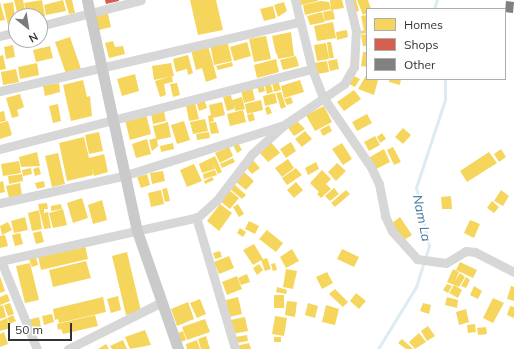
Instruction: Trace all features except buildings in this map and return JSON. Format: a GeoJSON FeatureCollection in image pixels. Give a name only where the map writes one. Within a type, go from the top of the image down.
{"type":"FeatureCollection","features":[{"type":"Feature","properties":{"kind":"main road"},"geometry":{"type":"LineString","coordinates":[[87,0],[123,176],[137,231],[160,303],[178,349]]}},
{"type":"Feature","properties":{"kind":"street"},"geometry":{"type":"LineString","coordinates":[[48,24],[142,0]]}},
{"type":"Feature","properties":{"kind":"street"},"geometry":{"type":"LineString","coordinates":[[295,0],[312,69],[323,97],[371,167],[379,184],[385,216],[392,231],[419,259],[446,263],[466,251],[475,252],[514,272]]}},
{"type":"Feature","properties":{"kind":"street"},"geometry":{"type":"LineString","coordinates":[[37,349],[1,261],[196,217],[217,200],[252,154],[284,125],[344,84],[354,66],[356,31],[349,0]]}},
{"type":"Feature","properties":{"kind":"street"},"geometry":{"type":"LineString","coordinates":[[0,91],[300,22]]}},
{"type":"Feature","properties":{"kind":"street"},"geometry":{"type":"LineString","coordinates":[[0,148],[312,69]]}},
{"type":"Feature","properties":{"kind":"street"},"geometry":{"type":"LineString","coordinates":[[0,203],[123,176],[284,125]]}},
{"type":"Feature","properties":{"kind":"street"},"geometry":{"type":"LineString","coordinates":[[196,217],[235,349]]}},
{"type":"Feature","properties":{"kind":"street"},"geometry":{"type":"LineString","coordinates":[[68,349],[160,303]]}},
{"type":"Feature","properties":{"kind":"waterway","name":"Nam La"},"geometry":{"type":"LineString","coordinates":[[434,8],[437,0]]}},
{"type":"Feature","properties":{"kind":"waterway","name":"Nam La"},"geometry":{"type":"LineString","coordinates":[[378,349],[416,287],[429,246],[416,188],[445,100],[445,80]]}}]}
